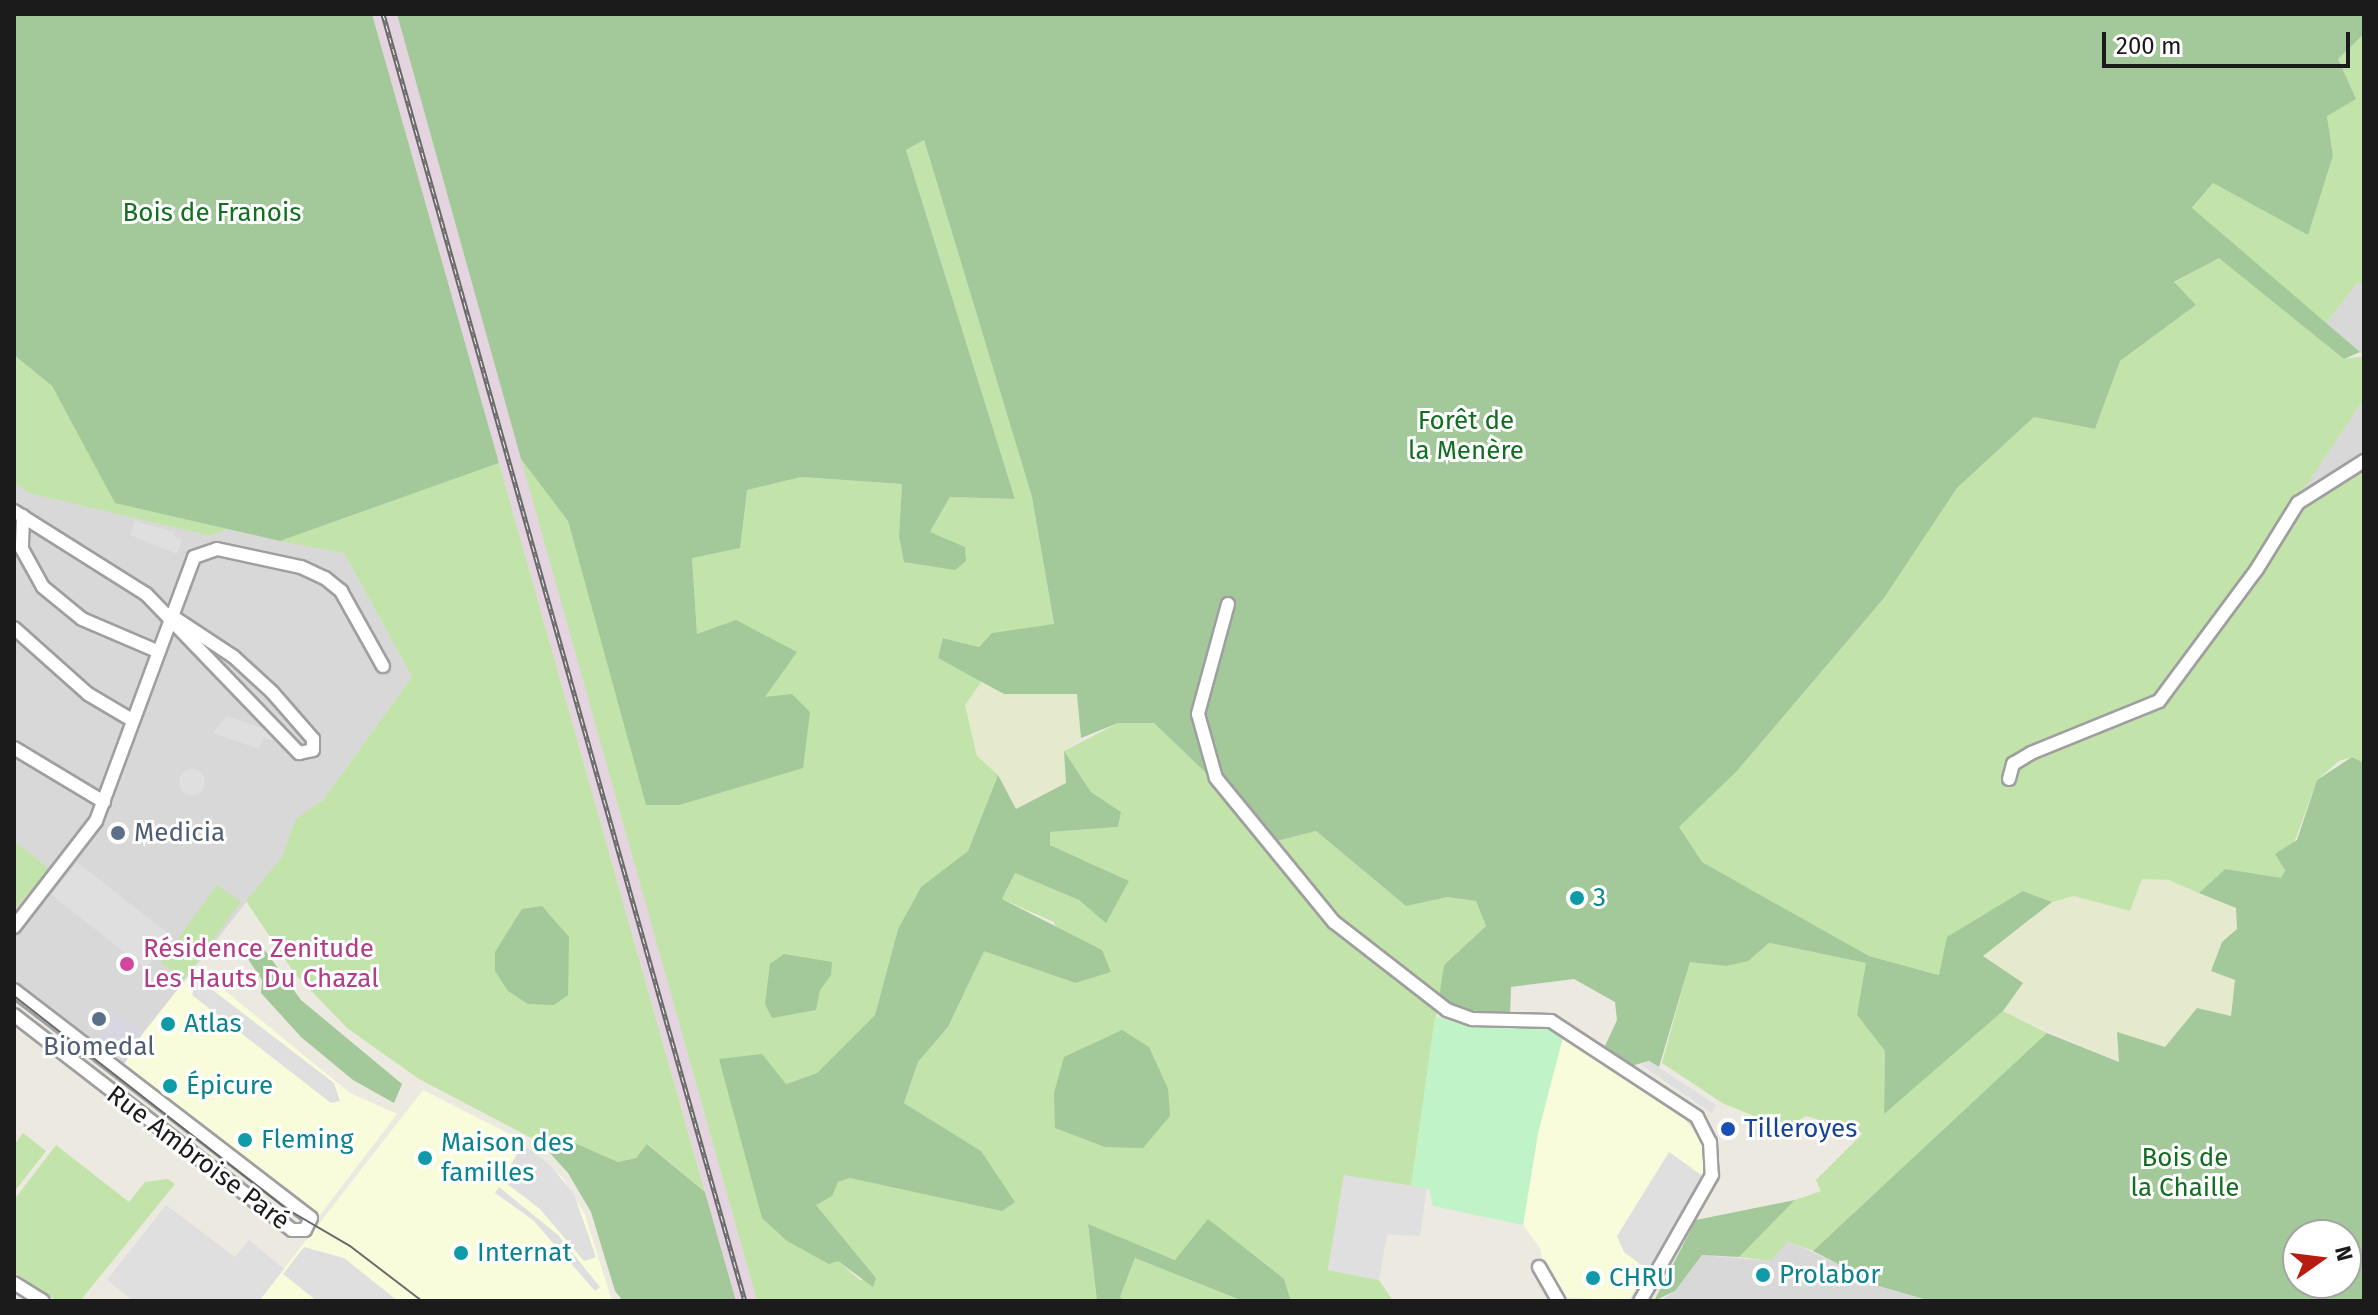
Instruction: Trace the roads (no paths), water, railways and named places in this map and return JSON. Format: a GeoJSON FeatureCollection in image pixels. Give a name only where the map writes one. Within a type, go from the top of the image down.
{"type":"FeatureCollection","features":[{"type":"Feature","properties":{"kind":"street"},"geometry":{"type":"LineString","coordinates":[[2009,779],[2013,764],[2031,753],[2159,701],[2257,569],[2298,503],[2364,461]]}},
{"type":"Feature","properties":{"kind":"street"},"geometry":{"type":"LineString","coordinates":[[19,513],[92,555],[169,614],[234,657],[272,692],[313,739],[313,750],[299,753],[169,614]]}},
{"type":"Feature","properties":{"kind":"street"},"geometry":{"type":"LineString","coordinates":[[19,513],[22,549],[43,587],[82,619],[157,651]]}},
{"type":"Feature","properties":{"kind":"street"},"geometry":{"type":"LineString","coordinates":[[14,927],[96,821],[190,562],[207,550],[301,567],[341,591],[383,666]]}},
{"type":"Feature","properties":{"kind":"street"},"geometry":{"type":"LineString","coordinates":[[1228,604],[1198,714],[1216,778],[1334,922],[1447,1010],[1472,1019],[1551,1021],[1697,1117],[1710,1142],[1712,1175],[1640,1301]]}},
{"type":"Feature","properties":{"kind":"street"},"geometry":{"type":"LineString","coordinates":[[14,628],[88,694],[132,720]]}},
{"type":"Feature","properties":{"kind":"street"},"geometry":{"type":"LineString","coordinates":[[14,748],[104,802]]}},
{"type":"Feature","properties":{"kind":"street","name":"Rue Ambroise Paré"},"geometry":{"type":"LineString","coordinates":[[14,990],[311,1218],[305,1230],[292,1230],[14,1015]]}},
{"type":"Feature","properties":{"kind":"street"},"geometry":{"type":"LineString","coordinates":[[1539,1267],[1559,1301]]}},
{"type":"Feature","properties":{"kind":"street"},"geometry":{"type":"LineString","coordinates":[[14,1283],[43,1301]]}},
{"type":"Feature","properties":{"kind":"tram line"},"geometry":{"type":"LineString","coordinates":[[14,996],[285,1208],[350,1246],[422,1301]]}},
{"type":"Feature","properties":{"kind":"railway"},"geometry":{"type":"LineString","coordinates":[[383,14],[745,1301]]}},
{"type":"Feature","properties":{"kind":"place","name":"Medicia"},"geometry":{"type":"Point","coordinates":[118,833]}},
{"type":"Feature","properties":{"kind":"place","name":"3"},"geometry":{"type":"Point","coordinates":[1577,898]}},
{"type":"Feature","properties":{"kind":"place","name":"Résidence Zenitude Les Hauts Du Chazal"},"geometry":{"type":"Point","coordinates":[127,964]}},
{"type":"Feature","properties":{"kind":"place","name":"Biomedal"},"geometry":{"type":"Point","coordinates":[99,1019]}},
{"type":"Feature","properties":{"kind":"place","name":"Atlas"},"geometry":{"type":"Point","coordinates":[168,1024]}},
{"type":"Feature","properties":{"kind":"place","name":"Épicure"},"geometry":{"type":"Point","coordinates":[170,1086]}},
{"type":"Feature","properties":{"kind":"place","name":"Tilleroyes"},"geometry":{"type":"Point","coordinates":[1728,1129]}},
{"type":"Feature","properties":{"kind":"place","name":"Fleming"},"geometry":{"type":"Point","coordinates":[245,1140]}},
{"type":"Feature","properties":{"kind":"place","name":"Maison des familles"},"geometry":{"type":"Point","coordinates":[425,1158]}},
{"type":"Feature","properties":{"kind":"place","name":"Internat"},"geometry":{"type":"Point","coordinates":[461,1253]}},
{"type":"Feature","properties":{"kind":"place","name":"Prolabor"},"geometry":{"type":"Point","coordinates":[1763,1275]}},
{"type":"Feature","properties":{"kind":"place","name":"CHRU"},"geometry":{"type":"Point","coordinates":[1593,1278]}},
{"type":"Feature","properties":{"kind":"park label","name":"Bois de Franois"},"geometry":{"type":"Point","coordinates":[212,213]}},
{"type":"Feature","properties":{"kind":"park label","name":"Forêt de la Menère"},"geometry":{"type":"Point","coordinates":[1466,436]}},
{"type":"Feature","properties":{"kind":"park label","name":"Bois de la Chaille"},"geometry":{"type":"Point","coordinates":[2185,1173]}}]}
